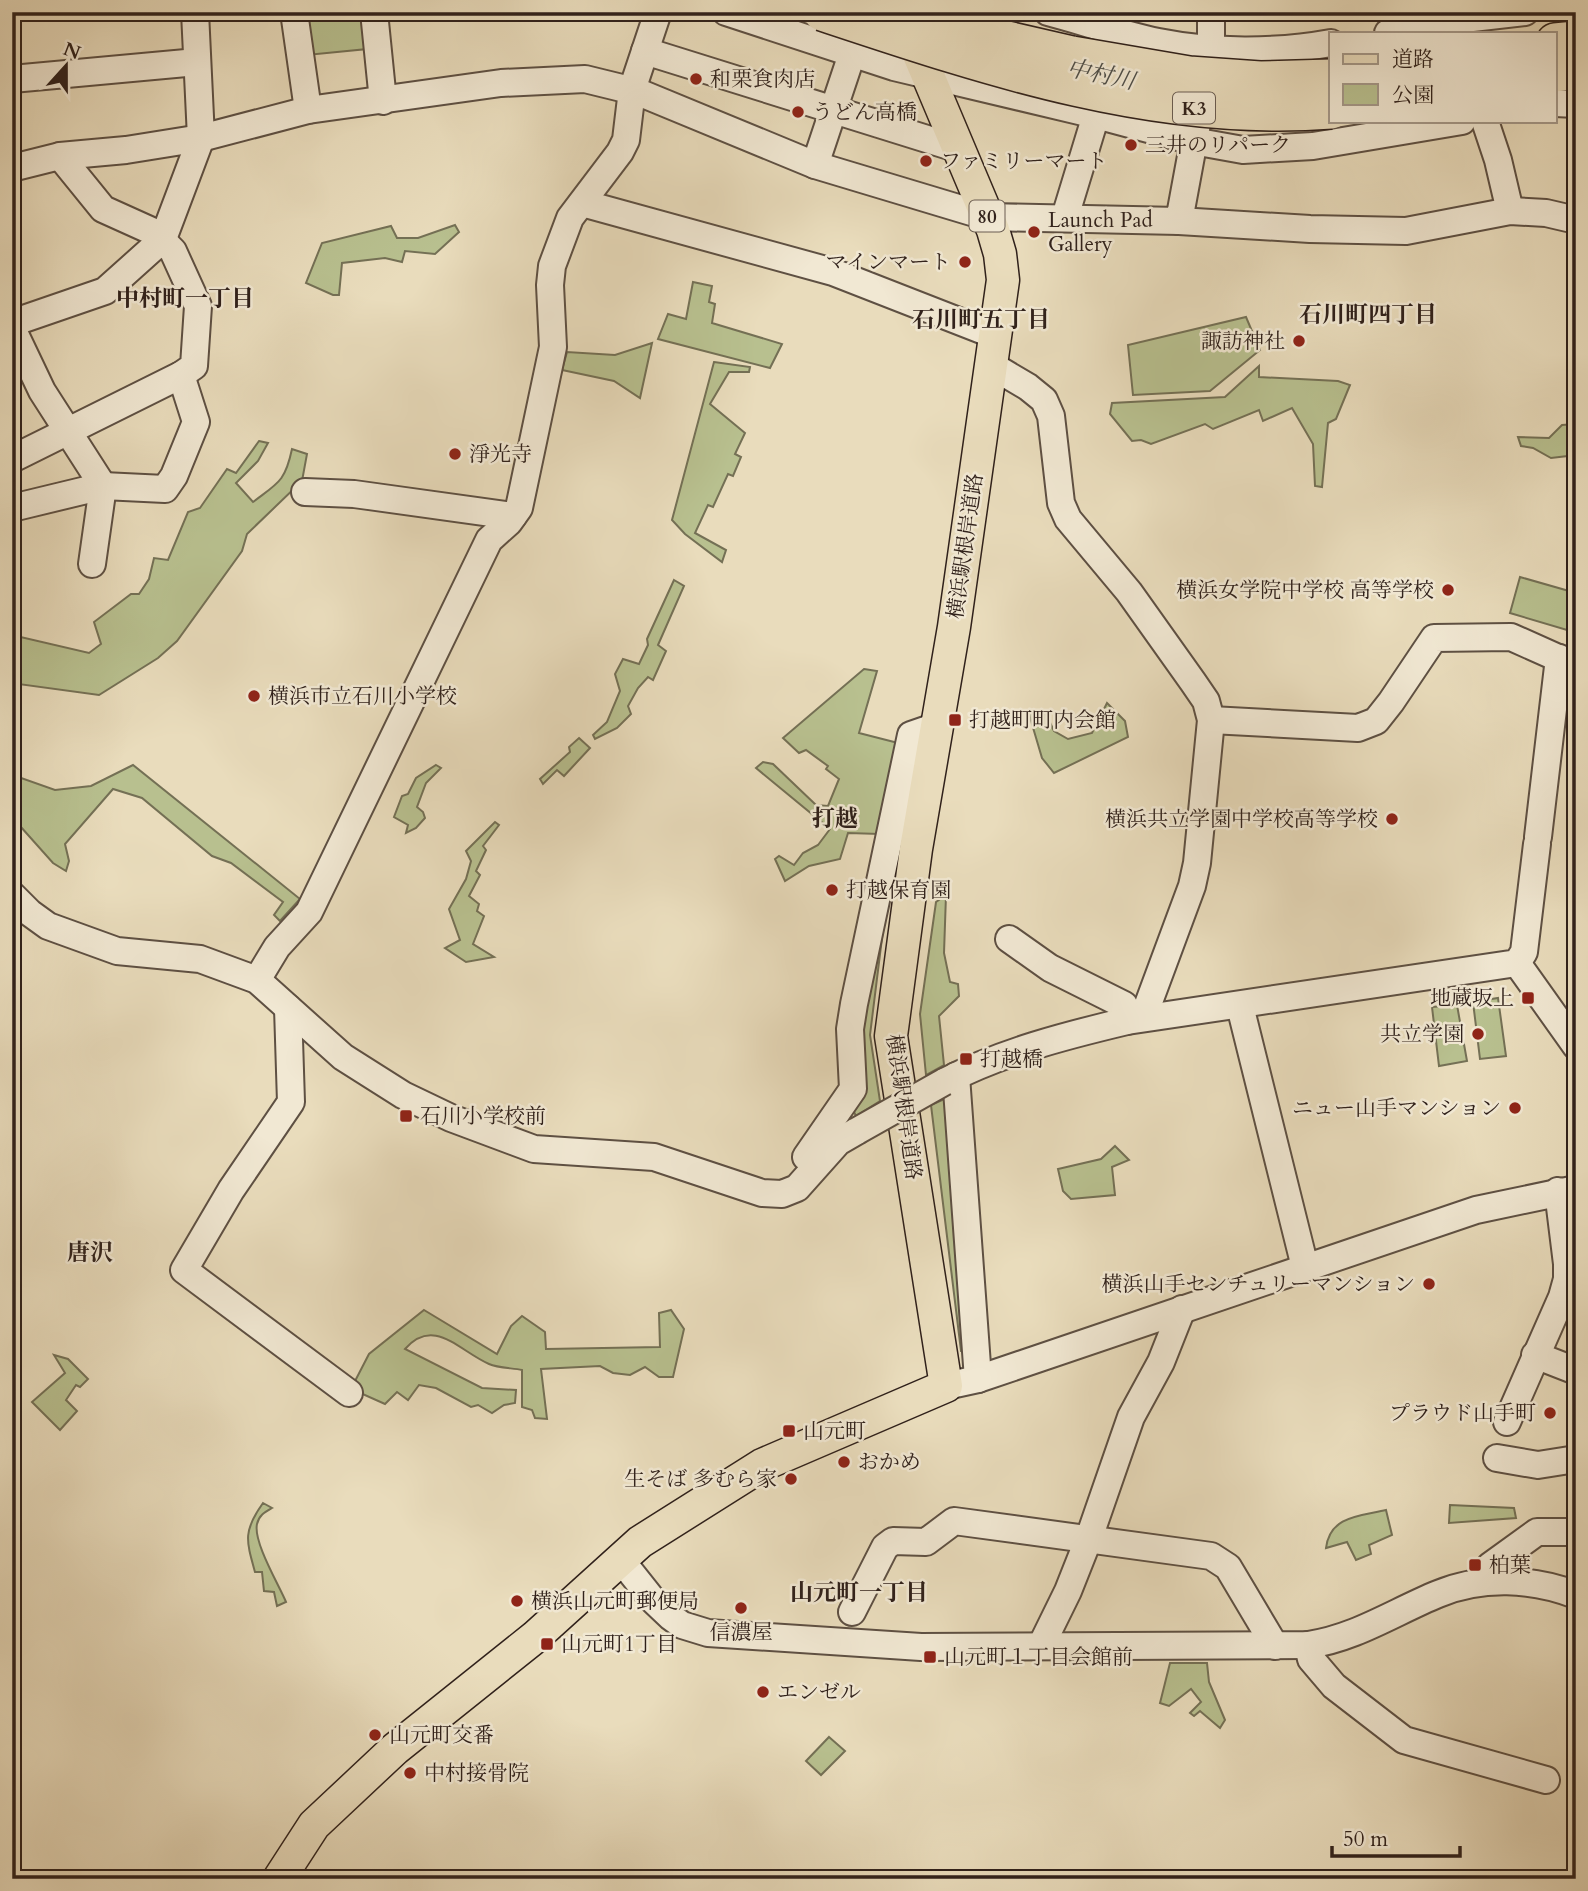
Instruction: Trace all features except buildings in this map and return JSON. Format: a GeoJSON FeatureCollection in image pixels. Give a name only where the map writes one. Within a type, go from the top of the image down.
{"type":"FeatureCollection","features":[{"type":"Feature","properties":{"kind":"highway","name":"K3"},"geometry":{"type":"LineString","coordinates":[[822,12],[953,55],[1143,101],[1212,111],[1261,113],[1329,110]]}},
{"type":"Feature","properties":{"kind":"highway","name":"K3"},"geometry":{"type":"LineString","coordinates":[[900,12],[959,29],[1072,55],[1189,75],[1260,80],[1329,78]]}},
{"type":"Feature","properties":{"kind":"highway"},"geometry":{"type":"LineString","coordinates":[[1556,42],[1576,40]]}},
{"type":"Feature","properties":{"kind":"highway"},"geometry":{"type":"LineString","coordinates":[[1556,59],[1576,57]]}},
{"type":"Feature","properties":{"kind":"highway"},"geometry":{"type":"LineString","coordinates":[[1556,73],[1576,70]]}},
{"type":"Feature","properties":{"kind":"highway"},"geometry":{"type":"LineString","coordinates":[[1260,80],[1329,71]]}},
{"type":"Feature","properties":{"kind":"highway"},"geometry":{"type":"LineString","coordinates":[[1060,83],[1192,95],[1257,97],[1329,94]]}},
{"type":"Feature","properties":{"kind":"highway"},"geometry":{"type":"LineString","coordinates":[[1556,89],[1576,86]]}},
{"type":"Feature","properties":{"kind":"main road","name":"横浜駅根岸道路"},"geometry":{"type":"LineString","coordinates":[[900,12],[988,217],[1002,269],[994,351],[954,627],[916,849],[891,1036],[946,1386]]}},
{"type":"Feature","properties":{"kind":"main road"},"geometry":{"type":"LineString","coordinates":[[279,1879],[314,1825],[387,1756],[535,1637],[640,1542],[762,1465],[946,1386]]}},
{"type":"Feature","properties":{"kind":"street"},"geometry":{"type":"LineString","coordinates":[[12,323],[105,290],[163,239],[201,138],[195,12]]}},
{"type":"Feature","properties":{"kind":"street"},"geometry":{"type":"LineString","coordinates":[[294,12],[308,110]]}},
{"type":"Feature","properties":{"kind":"street"},"geometry":{"type":"LineString","coordinates":[[374,12],[383,101]]}},
{"type":"Feature","properties":{"kind":"street"},"geometry":{"type":"LineString","coordinates":[[257,980],[277,947],[309,912],[489,540],[519,508],[553,347],[550,285],[552,266],[570,218],[620,152],[626,140],[632,90],[658,12]]}},
{"type":"Feature","properties":{"kind":"street"},"geometry":{"type":"LineString","coordinates":[[726,12],[852,54],[929,75],[1193,141],[1243,150],[1313,146],[1456,122]]}},
{"type":"Feature","properties":{"kind":"street"},"geometry":{"type":"LineString","coordinates":[[1048,12],[1090,18],[1160,42],[1210,48],[1257,49],[1329,43]]}},
{"type":"Feature","properties":{"kind":"street"},"geometry":{"type":"LineString","coordinates":[[1380,12],[1388,32]]}},
{"type":"Feature","properties":{"kind":"street"},"geometry":{"type":"LineString","coordinates":[[1393,32],[1447,21],[1525,12]]}},
{"type":"Feature","properties":{"kind":"street"},"geometry":{"type":"LineString","coordinates":[[1180,221],[1210,48],[1210,14]]}},
{"type":"Feature","properties":{"kind":"street"},"geometry":{"type":"LineString","coordinates":[[645,51],[960,149]]}},
{"type":"Feature","properties":{"kind":"street"},"geometry":{"type":"LineString","coordinates":[[815,165],[852,54]]}},
{"type":"Feature","properties":{"kind":"street"},"geometry":{"type":"LineString","coordinates":[[12,79],[198,62]]}},
{"type":"Feature","properties":{"kind":"street"},"geometry":{"type":"LineString","coordinates":[[12,168],[60,156],[126,150],[201,138],[308,110],[501,83],[585,79],[632,90],[815,165],[988,217],[1065,217],[1406,231],[1510,211],[1546,213],[1576,220]]}},
{"type":"Feature","properties":{"kind":"street"},"geometry":{"type":"LineString","coordinates":[[1556,103],[1576,104]]}},
{"type":"Feature","properties":{"kind":"street"},"geometry":{"type":"LineString","coordinates":[[1065,217],[1096,115]]}},
{"type":"Feature","properties":{"kind":"street"},"geometry":{"type":"LineString","coordinates":[[1485,122],[1499,160],[1510,211]]}},
{"type":"Feature","properties":{"kind":"street"},"geometry":{"type":"LineString","coordinates":[[12,459],[194,366],[198,306],[173,251],[154,232],[103,209],[60,156]]}},
{"type":"Feature","properties":{"kind":"street"},"geometry":{"type":"LineString","coordinates":[[582,203],[833,272],[994,351],[1044,400],[1051,416],[1061,503],[1068,519],[1129,592],[1206,701],[1211,720],[1197,863],[1192,886],[1135,1020]]}},
{"type":"Feature","properties":{"kind":"street"},"geometry":{"type":"LineString","coordinates":[[12,328],[43,391],[103,486],[92,564]]}},
{"type":"Feature","properties":{"kind":"street"},"geometry":{"type":"LineString","coordinates":[[12,508],[103,486],[165,489],[174,476],[196,422],[181,375]]}},
{"type":"Feature","properties":{"kind":"street"},"geometry":{"type":"LineString","coordinates":[[305,492],[354,494],[513,516]]}},
{"type":"Feature","properties":{"kind":"street"},"geometry":{"type":"LineString","coordinates":[[12,895],[48,926],[117,951],[200,959],[257,980],[343,1057],[416,1102],[486,1132],[545,1152],[653,1157],[762,1193],[782,1194],[797,1188],[838,1142],[857,1130],[950,1079],[1042,1042],[1135,1020],[1517,963],[1524,952],[1537,840],[1567,662],[1511,637],[1434,638],[1376,721],[1358,728],[1211,720]]}},
{"type":"Feature","properties":{"kind":"street"},"geometry":{"type":"LineString","coordinates":[[782,1194],[853,1089],[850,1029],[854,1004],[911,734],[937,726]]}},
{"type":"Feature","properties":{"kind":"street"},"geometry":{"type":"LineString","coordinates":[[1009,939],[1050,968],[1124,1005],[1135,1020]]}},
{"type":"Feature","properties":{"kind":"street"},"geometry":{"type":"LineString","coordinates":[[1517,963],[1576,1046]]}},
{"type":"Feature","properties":{"kind":"street"},"geometry":{"type":"LineString","coordinates":[[1240,1006],[1305,1267]]}},
{"type":"Feature","properties":{"kind":"street"},"geometry":{"type":"LineString","coordinates":[[288,1008],[291,1102],[231,1191],[184,1270],[349,1393]]}},
{"type":"Feature","properties":{"kind":"street"},"geometry":{"type":"LineString","coordinates":[[950,1079],[978,1379]]}},
{"type":"Feature","properties":{"kind":"street"},"geometry":{"type":"LineString","coordinates":[[946,1386],[978,1379],[1476,1210],[1567,1190],[1567,1279],[1562,1297],[1507,1422]]}},
{"type":"Feature","properties":{"kind":"street"},"geometry":{"type":"LineString","coordinates":[[1041,1646],[1068,1591],[1089,1538],[1131,1417],[1161,1362],[1182,1309]]}},
{"type":"Feature","properties":{"kind":"street"},"geometry":{"type":"LineString","coordinates":[[1535,1355],[1576,1371]]}},
{"type":"Feature","properties":{"kind":"street"},"geometry":{"type":"LineString","coordinates":[[1497,1458],[1538,1465],[1576,1460]]}},
{"type":"Feature","properties":{"kind":"street"},"geometry":{"type":"LineString","coordinates":[[852,1612],[885,1547],[893,1541],[926,1542],[954,1521],[1211,1556],[1228,1567],[1275,1646]]}},
{"type":"Feature","properties":{"kind":"street"},"geometry":{"type":"LineString","coordinates":[[1490,1581],[1490,1566],[1537,1532],[1576,1532]]}},
{"type":"Feature","properties":{"kind":"street"},"geometry":{"type":"LineString","coordinates":[[621,1560],[652,1599],[682,1625],[708,1633],[887,1646],[1308,1645],[1352,1634],[1455,1588],[1490,1581],[1543,1586],[1576,1595]]}},
{"type":"Feature","properties":{"kind":"street"},"geometry":{"type":"LineString","coordinates":[[1308,1645],[1311,1659],[1334,1686],[1404,1740],[1546,1780]]}},
{"type":"Feature","properties":{"kind":"green space"},"geometry":{"type":"Polygon","coordinates":[[[301,12],[366,12],[367,49],[307,55],[301,12]]]}},
{"type":"Feature","properties":{"kind":"green space"},"geometry":{"type":"Polygon","coordinates":[[[455,225],[459,232],[435,254],[405,251],[402,262],[385,258],[342,263],[339,295],[306,283],[322,243],[391,226],[397,238],[418,238],[455,225]]]}},
{"type":"Feature","properties":{"kind":"green space"},"geometry":{"type":"Polygon","coordinates":[[[693,282],[712,286],[709,302],[715,304],[712,323],[782,344],[770,368],[658,339],[668,314],[686,319],[693,282]]]}},
{"type":"Feature","properties":{"kind":"green space"},"geometry":{"type":"Polygon","coordinates":[[[1246,317],[1260,350],[1210,391],[1133,395],[1128,345],[1246,317]]]}},
{"type":"Feature","properties":{"kind":"green space"},"geometry":{"type":"Polygon","coordinates":[[[652,343],[640,398],[614,381],[562,370],[567,352],[615,355],[652,343]]]}},
{"type":"Feature","properties":{"kind":"green space"},"geometry":{"type":"Polygon","coordinates":[[[714,362],[750,367],[749,372],[729,372],[710,404],[745,433],[735,454],[741,457],[733,476],[728,474],[713,507],[708,505],[695,533],[726,550],[722,562],[685,534],[672,520],[714,362]]]}},
{"type":"Feature","properties":{"kind":"green space"},"geometry":{"type":"Polygon","coordinates":[[[1259,366],[1259,377],[1338,381],[1350,385],[1336,419],[1328,423],[1322,487],[1315,486],[1313,444],[1292,408],[1263,421],[1259,410],[1213,429],[1205,424],[1151,444],[1141,440],[1132,441],[1110,414],[1112,403],[1225,397],[1259,366]]]}},
{"type":"Feature","properties":{"kind":"green space"},"geometry":{"type":"Polygon","coordinates":[[[1576,424],[1576,455],[1551,458],[1533,448],[1521,446],[1518,437],[1549,438],[1562,425],[1576,424]]]}},
{"type":"Feature","properties":{"kind":"green space"},"geometry":{"type":"Polygon","coordinates":[[[259,441],[268,443],[258,461],[236,483],[253,502],[279,481],[292,449],[307,454],[302,481],[247,534],[242,551],[177,641],[158,658],[99,695],[19,684],[12,713],[12,635],[89,653],[101,644],[94,622],[131,594],[139,594],[149,579],[154,558],[168,560],[188,512],[200,508],[227,469],[236,473],[259,441]]]}},
{"type":"Feature","properties":{"kind":"green space"},"geometry":{"type":"Polygon","coordinates":[[[1520,577],[1576,593],[1567,630],[1510,613],[1520,577]]]}},
{"type":"Feature","properties":{"kind":"green space"},"geometry":{"type":"Polygon","coordinates":[[[674,580],[684,586],[658,645],[666,651],[653,680],[648,677],[638,688],[628,706],[631,714],[617,728],[595,739],[593,735],[607,722],[620,691],[615,674],[623,659],[639,664],[648,645],[647,639],[674,580]]]}},
{"type":"Feature","properties":{"kind":"green space"},"geometry":{"type":"Polygon","coordinates":[[[864,669],[877,671],[859,733],[902,744],[880,834],[848,833],[840,859],[809,866],[785,881],[775,859],[779,856],[794,865],[803,853],[818,845],[830,829],[756,768],[763,762],[773,764],[816,805],[828,806],[839,779],[826,769],[828,766],[806,750],[799,753],[783,738],[864,669]]]}},
{"type":"Feature","properties":{"kind":"green space"},"geometry":{"type":"Polygon","coordinates":[[[1107,703],[1125,721],[1128,737],[1054,773],[1042,758],[1029,714],[1046,714],[1054,731],[1068,739],[1092,733],[1107,703]]]}},
{"type":"Feature","properties":{"kind":"green space"},"geometry":{"type":"Polygon","coordinates":[[[579,738],[590,748],[564,776],[557,770],[543,784],[540,779],[570,752],[569,747],[579,738]]]}},
{"type":"Feature","properties":{"kind":"green space"},"geometry":{"type":"Polygon","coordinates":[[[12,746],[21,778],[55,790],[91,786],[133,765],[300,899],[280,921],[274,915],[283,902],[231,863],[212,856],[142,798],[113,789],[65,844],[69,861],[66,871],[53,863],[12,817],[12,746]]]}},
{"type":"Feature","properties":{"kind":"green space"},"geometry":{"type":"Polygon","coordinates":[[[436,765],[441,768],[426,783],[417,807],[425,818],[416,828],[406,833],[408,825],[394,817],[402,796],[408,794],[416,778],[436,765]]]}},
{"type":"Feature","properties":{"kind":"green space"},"geometry":{"type":"Polygon","coordinates":[[[495,822],[499,825],[483,846],[486,850],[476,871],[480,875],[469,896],[479,904],[477,911],[484,916],[473,944],[494,957],[466,962],[445,948],[460,940],[449,909],[466,879],[471,861],[466,851],[495,822]]]}},
{"type":"Feature","properties":{"kind":"green space"},"geometry":{"type":"Polygon","coordinates":[[[946,895],[944,953],[950,982],[958,984],[959,996],[939,1016],[944,1065],[926,1075],[920,1014],[936,902],[946,895]]]}},
{"type":"Feature","properties":{"kind":"green space"},"geometry":{"type":"Polygon","coordinates":[[[884,922],[870,1035],[880,1101],[856,1116],[852,1108],[856,1024],[884,922]]]}},
{"type":"Feature","properties":{"kind":"green space"},"geometry":{"type":"Polygon","coordinates":[[[1498,998],[1506,1056],[1480,1059],[1473,1002],[1498,998]]]}},
{"type":"Feature","properties":{"kind":"green space"},"geometry":{"type":"Polygon","coordinates":[[[1457,1005],[1467,1061],[1439,1066],[1432,1007],[1457,1005]]]}},
{"type":"Feature","properties":{"kind":"green space"},"geometry":{"type":"Polygon","coordinates":[[[951,1096],[969,1350],[961,1351],[931,1105],[951,1096]]]}},
{"type":"Feature","properties":{"kind":"green space"},"geometry":{"type":"Polygon","coordinates":[[[1115,1146],[1129,1160],[1112,1167],[1115,1195],[1071,1199],[1063,1191],[1058,1169],[1101,1159],[1115,1146]]]}},
{"type":"Feature","properties":{"kind":"green space"},"geometry":{"type":"Polygon","coordinates":[[[424,1310],[497,1354],[511,1326],[522,1316],[545,1332],[546,1349],[660,1347],[659,1313],[671,1310],[684,1329],[673,1377],[659,1377],[645,1367],[630,1375],[613,1373],[600,1366],[541,1369],[547,1419],[535,1418],[532,1410],[522,1407],[522,1370],[489,1364],[447,1339],[436,1336],[416,1340],[405,1349],[482,1388],[516,1390],[515,1403],[504,1405],[492,1413],[478,1405],[471,1407],[436,1388],[419,1385],[408,1400],[397,1392],[385,1404],[358,1392],[354,1383],[369,1354],[424,1310]]]}},
{"type":"Feature","properties":{"kind":"green space"},"geometry":{"type":"Polygon","coordinates":[[[54,1355],[68,1359],[88,1379],[80,1387],[76,1385],[66,1400],[77,1411],[60,1430],[32,1402],[65,1373],[54,1355]]]}},
{"type":"Feature","properties":{"kind":"green space"},"geometry":{"type":"Polygon","coordinates":[[[263,1503],[272,1508],[259,1518],[257,1532],[263,1552],[286,1602],[277,1606],[274,1592],[264,1591],[262,1572],[255,1572],[248,1543],[252,1521],[263,1503]]]}},
{"type":"Feature","properties":{"kind":"green space"},"geometry":{"type":"Polygon","coordinates":[[[1450,1505],[1514,1508],[1516,1518],[1449,1523],[1450,1505]]]}},
{"type":"Feature","properties":{"kind":"green space"},"geometry":{"type":"Polygon","coordinates":[[[1386,1510],[1392,1535],[1369,1545],[1371,1554],[1356,1560],[1347,1542],[1326,1548],[1333,1529],[1340,1523],[1356,1516],[1386,1510]]]}},
{"type":"Feature","properties":{"kind":"green space"},"geometry":{"type":"Polygon","coordinates":[[[1170,1663],[1207,1663],[1209,1682],[1225,1720],[1220,1728],[1200,1711],[1194,1716],[1190,1713],[1201,1702],[1191,1689],[1169,1706],[1160,1703],[1170,1663]]]}},
{"type":"Feature","properties":{"kind":"green space"},"geometry":{"type":"Polygon","coordinates":[[[829,1737],[845,1751],[821,1775],[806,1761],[829,1737]]]}},
{"type":"Feature","properties":{"kind":"place","name":"和栗食肉店"},"geometry":{"type":"Point","coordinates":[696,79]}},
{"type":"Feature","properties":{"kind":"place","name":"うどん高橋"},"geometry":{"type":"Point","coordinates":[798,112]}},
{"type":"Feature","properties":{"kind":"place","name":"三井のリパーク"},"geometry":{"type":"Point","coordinates":[1131,145]}},
{"type":"Feature","properties":{"kind":"place","name":"ファミリーマート"},"geometry":{"type":"Point","coordinates":[926,161]}},
{"type":"Feature","properties":{"kind":"place","name":"Launch Pad Gallery"},"geometry":{"type":"Point","coordinates":[1034,232]}},
{"type":"Feature","properties":{"kind":"place","name":"マインマート"},"geometry":{"type":"Point","coordinates":[965,262]}},
{"type":"Feature","properties":{"kind":"place","name":"諏訪神社"},"geometry":{"type":"Point","coordinates":[1299,341]}},
{"type":"Feature","properties":{"kind":"place","name":"淨光寺"},"geometry":{"type":"Point","coordinates":[455,454]}},
{"type":"Feature","properties":{"kind":"place","name":"横浜女学院中学校 高等学校"},"geometry":{"type":"Point","coordinates":[1448,590]}},
{"type":"Feature","properties":{"kind":"place","name":"横浜市立石川小学校"},"geometry":{"type":"Point","coordinates":[254,696]}},
{"type":"Feature","properties":{"kind":"place","name":"打越町町内会館"},"geometry":{"type":"Point","coordinates":[955,720]}},
{"type":"Feature","properties":{"kind":"place","name":"横浜共立学園中学校高等学校"},"geometry":{"type":"Point","coordinates":[1392,819]}},
{"type":"Feature","properties":{"kind":"place","name":"打越保育園"},"geometry":{"type":"Point","coordinates":[832,890]}},
{"type":"Feature","properties":{"kind":"place","name":"地蔵坂上"},"geometry":{"type":"Point","coordinates":[1528,998]}},
{"type":"Feature","properties":{"kind":"place","name":"共立学園"},"geometry":{"type":"Point","coordinates":[1478,1034]}},
{"type":"Feature","properties":{"kind":"place","name":"打越橋"},"geometry":{"type":"Point","coordinates":[966,1059]}},
{"type":"Feature","properties":{"kind":"place","name":"ニュー山手マンション"},"geometry":{"type":"Point","coordinates":[1515,1108]}},
{"type":"Feature","properties":{"kind":"place","name":"石川小学校前"},"geometry":{"type":"Point","coordinates":[406,1116]}},
{"type":"Feature","properties":{"kind":"place","name":"横浜山手センチュリーマンション"},"geometry":{"type":"Point","coordinates":[1429,1284]}},
{"type":"Feature","properties":{"kind":"place","name":"プラウド山手町"},"geometry":{"type":"Point","coordinates":[1550,1413]}},
{"type":"Feature","properties":{"kind":"place","name":"山元町"},"geometry":{"type":"Point","coordinates":[789,1431]}},
{"type":"Feature","properties":{"kind":"place","name":"おかめ"},"geometry":{"type":"Point","coordinates":[844,1462]}},
{"type":"Feature","properties":{"kind":"place","name":"生そば 多むら家"},"geometry":{"type":"Point","coordinates":[791,1479]}},
{"type":"Feature","properties":{"kind":"place","name":"柏葉"},"geometry":{"type":"Point","coordinates":[1475,1565]}},
{"type":"Feature","properties":{"kind":"place","name":"横浜山元町郵便局"},"geometry":{"type":"Point","coordinates":[517,1601]}},
{"type":"Feature","properties":{"kind":"place","name":"信濃屋"},"geometry":{"type":"Point","coordinates":[741,1608]}},
{"type":"Feature","properties":{"kind":"place","name":"山元町1丁目"},"geometry":{"type":"Point","coordinates":[547,1644]}},
{"type":"Feature","properties":{"kind":"place","name":"山元町１丁目会館前"},"geometry":{"type":"Point","coordinates":[930,1657]}},
{"type":"Feature","properties":{"kind":"place","name":"エンゼル"},"geometry":{"type":"Point","coordinates":[763,1692]}},
{"type":"Feature","properties":{"kind":"place","name":"山元町交番"},"geometry":{"type":"Point","coordinates":[375,1735]}},
{"type":"Feature","properties":{"kind":"place","name":"中村接骨院"},"geometry":{"type":"Point","coordinates":[410,1773]}},
{"type":"Feature","properties":{"kind":"district","name":"中村町一丁目"},"geometry":{"type":"Point","coordinates":[185,298]}},
{"type":"Feature","properties":{"kind":"district","name":"石川町四丁目"},"geometry":{"type":"Point","coordinates":[1368,314]}},
{"type":"Feature","properties":{"kind":"district","name":"石川町五丁目"},"geometry":{"type":"Point","coordinates":[981,319]}},
{"type":"Feature","properties":{"kind":"district","name":"打越"},"geometry":{"type":"Point","coordinates":[835,818]}},
{"type":"Feature","properties":{"kind":"district","name":"唐沢"},"geometry":{"type":"Point","coordinates":[90,1252]}},
{"type":"Feature","properties":{"kind":"district","name":"山元町一丁目"},"geometry":{"type":"Point","coordinates":[859,1592]}},
{"type":"Feature","properties":{"kind":"water label","name":"中村川"},"geometry":{"type":"Point","coordinates":[1101,74]}}]}
